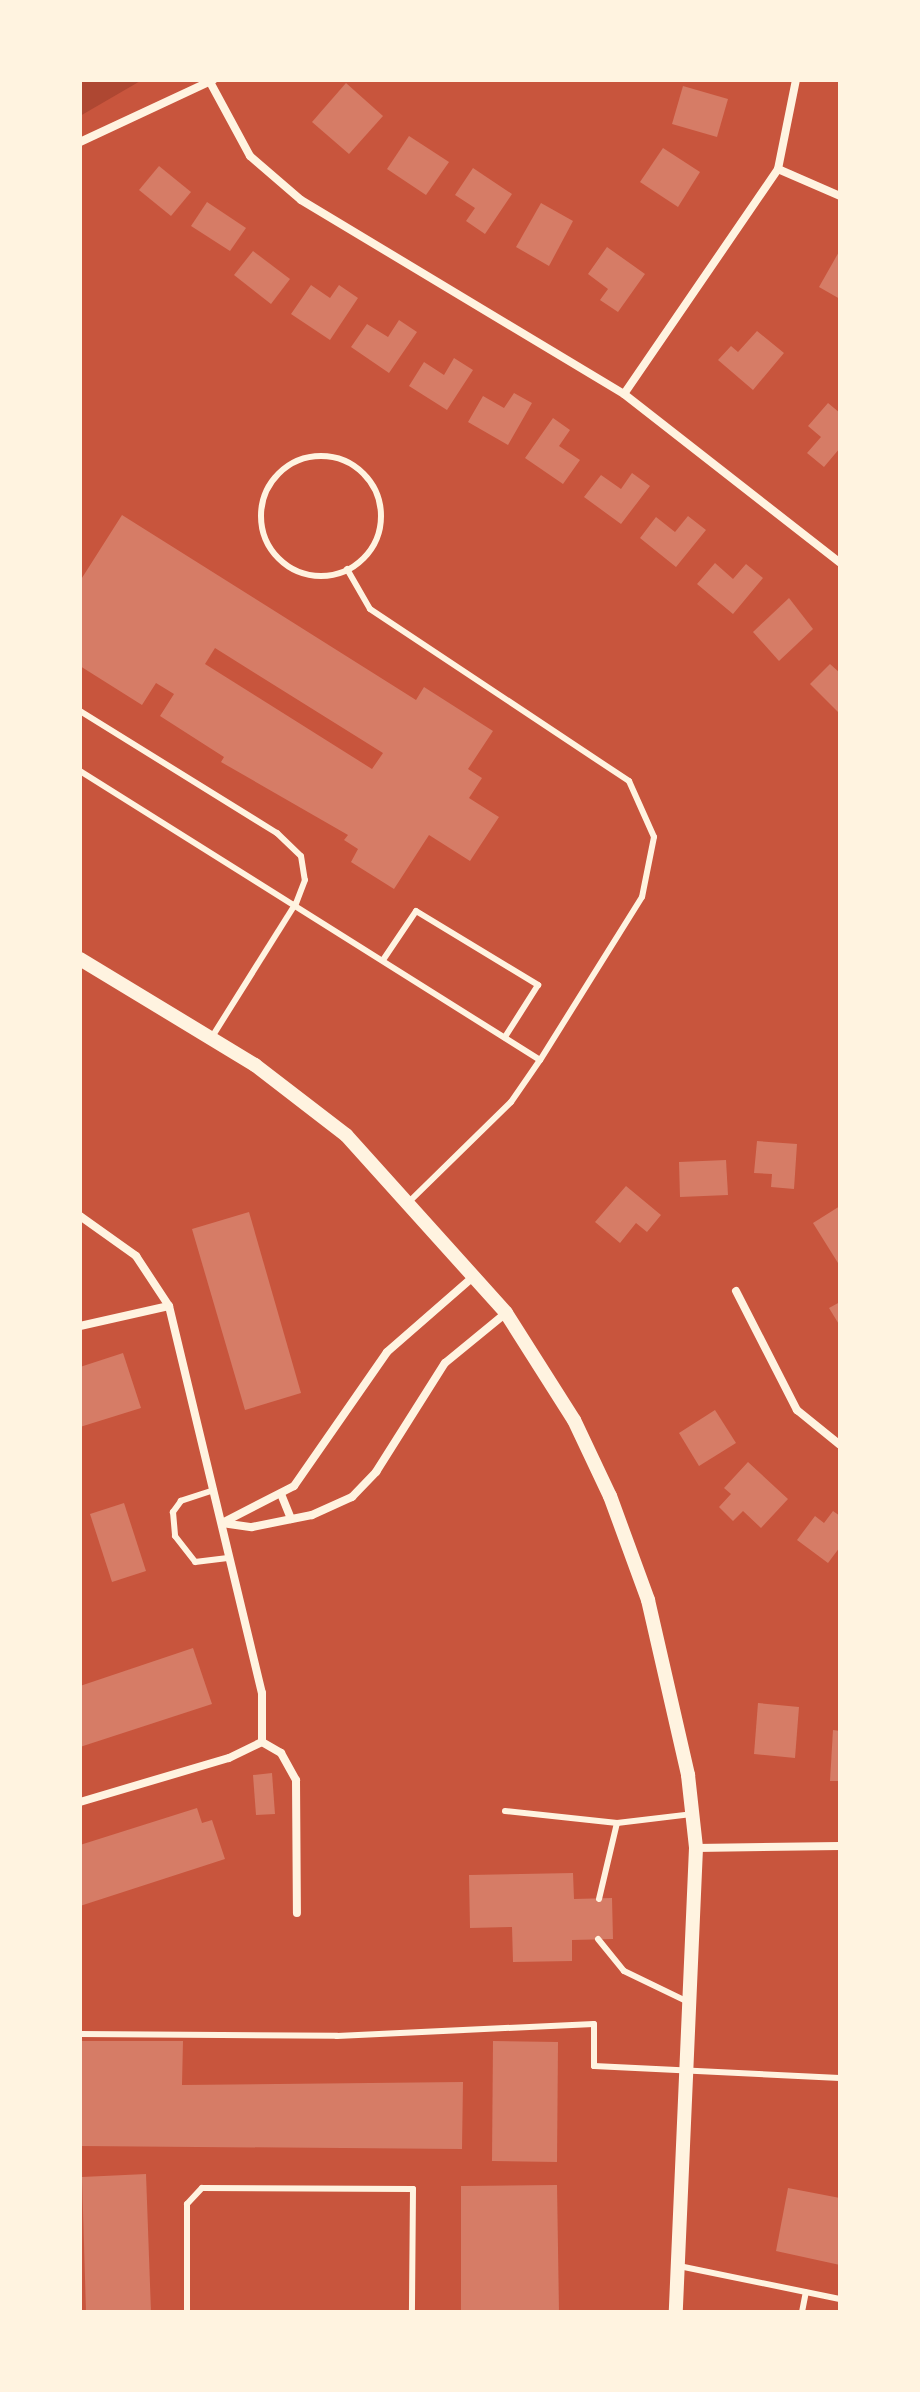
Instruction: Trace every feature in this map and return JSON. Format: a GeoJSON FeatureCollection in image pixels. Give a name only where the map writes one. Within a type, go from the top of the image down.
{"type":"FeatureCollection","features":[{"type":"Feature","properties":{"kind":"street"},"geometry":{"type":"LineString","coordinates":[[624,394],[778,169],[796,80]]}},
{"type":"Feature","properties":{"kind":"street"},"geometry":{"type":"LineString","coordinates":[[80,142],[211,81],[250,156],[301,200],[624,394],[840,563]]}},
{"type":"Feature","properties":{"kind":"street"},"geometry":{"type":"LineString","coordinates":[[778,169],[840,196]]}},
{"type":"Feature","properties":{"kind":"street"},"geometry":{"type":"LineString","coordinates":[[80,959],[211,1038],[299,1096],[410,1201],[506,1313],[574,1420],[610,1496],[648,1600],[693,1814],[696,1848],[676,2312]]}},
{"type":"Feature","properties":{"kind":"street"},"geometry":{"type":"LineString","coordinates":[[80,1216],[136,1256],[169,1306],[262,1693],[262,1742]]}},
{"type":"Feature","properties":{"kind":"street"},"geometry":{"type":"LineString","coordinates":[[222,1523],[248,1507],[281,1494],[313,1466],[396,1342],[475,1276]]}},
{"type":"Feature","properties":{"kind":"street"},"geometry":{"type":"LineString","coordinates":[[736,1291],[797,1410],[840,1445]]}},
{"type":"Feature","properties":{"kind":"street"},"geometry":{"type":"LineString","coordinates":[[80,1326],[169,1306]]}},
{"type":"Feature","properties":{"kind":"street"},"geometry":{"type":"LineString","coordinates":[[222,1523],[291,1519],[333,1508],[365,1485],[445,1363],[506,1313]]}},
{"type":"Feature","properties":{"kind":"street"},"geometry":{"type":"LineString","coordinates":[[281,1494],[291,1519]]}},
{"type":"Feature","properties":{"kind":"street"},"geometry":{"type":"LineString","coordinates":[[80,1802],[236,1756],[262,1742]]}},
{"type":"Feature","properties":{"kind":"street"},"geometry":{"type":"LineString","coordinates":[[262,1742],[281,1753],[296,1780],[297,1913]]}},
{"type":"Feature","properties":{"kind":"street"},"geometry":{"type":"LineString","coordinates":[[696,1848],[840,1846]]}},
{"type":"Feature","properties":{"kind":"lane"},"geometry":{"type":"LineString","coordinates":[[314,456],[353,465],[378,496],[378,536],[347,569],[298,572],[269,547],[263,500],[294,462],[314,456]]}},
{"type":"Feature","properties":{"kind":"lane"},"geometry":{"type":"LineString","coordinates":[[347,569],[370,609],[629,781],[654,837],[642,897],[540,1060],[511,1102],[410,1201]]}},
{"type":"Feature","properties":{"kind":"lane"},"geometry":{"type":"LineString","coordinates":[[80,711],[290,843],[305,867],[296,903],[211,1038]]}},
{"type":"Feature","properties":{"kind":"lane"},"geometry":{"type":"LineString","coordinates":[[80,771],[296,903],[540,1060]]}},
{"type":"Feature","properties":{"kind":"lane"},"geometry":{"type":"LineString","coordinates":[[383,960],[416,911],[538,985],[505,1037]]}},
{"type":"Feature","properties":{"kind":"lane"},"geometry":{"type":"LineString","coordinates":[[214,1490],[181,1501],[173,1512],[175,1536],[195,1562],[230,1558]]}},
{"type":"Feature","properties":{"kind":"lane"},"geometry":{"type":"LineString","coordinates":[[505,1811],[617,1823],[693,1814]]}},
{"type":"Feature","properties":{"kind":"lane"},"geometry":{"type":"LineString","coordinates":[[599,1899],[617,1823]]}},
{"type":"Feature","properties":{"kind":"lane"},"geometry":{"type":"LineString","coordinates":[[598,1939],[624,1971],[688,2002]]}},
{"type":"Feature","properties":{"kind":"lane"},"geometry":{"type":"LineString","coordinates":[[80,2034],[337,2036],[594,2024],[594,2066],[840,2078]]}},
{"type":"Feature","properties":{"kind":"lane"},"geometry":{"type":"LineString","coordinates":[[187,2312],[187,2204],[202,2188],[229,2188],[413,2189],[412,2312]]}},
{"type":"Feature","properties":{"kind":"lane"},"geometry":{"type":"LineString","coordinates":[[678,2265],[840,2299]]}},
{"type":"Feature","properties":{"kind":"lane"},"geometry":{"type":"LineString","coordinates":[[802,2312],[806,2292]]}},
{"type":"Feature","properties":{"kind":"shaded area"},"geometry":{"type":"Polygon","coordinates":[[[80,80],[142,80],[80,116],[80,80]]]}},
{"type":"Feature","properties":{"kind":"building"},"geometry":{"type":"Polygon","coordinates":[[[346,83],[383,116],[349,154],[312,122],[346,83]]]}},
{"type":"Feature","properties":{"kind":"building"},"geometry":{"type":"Polygon","coordinates":[[[683,86],[728,99],[717,137],[672,124],[683,86]]]}},
{"type":"Feature","properties":{"kind":"building"},"geometry":{"type":"Polygon","coordinates":[[[409,136],[449,162],[426,195],[387,169],[409,136]]]}},
{"type":"Feature","properties":{"kind":"building"},"geometry":{"type":"Polygon","coordinates":[[[663,148],[700,172],[678,207],[640,182],[663,148]]]}},
{"type":"Feature","properties":{"kind":"building"},"geometry":{"type":"Polygon","coordinates":[[[159,166],[191,192],[171,216],[139,190],[159,166]]]}},
{"type":"Feature","properties":{"kind":"building"},"geometry":{"type":"Polygon","coordinates":[[[473,168],[512,194],[485,234],[466,221],[475,208],[455,195],[473,168]]]}},
{"type":"Feature","properties":{"kind":"building"},"geometry":{"type":"Polygon","coordinates":[[[207,202],[246,228],[230,251],[191,226],[207,202]]]}},
{"type":"Feature","properties":{"kind":"building"},"geometry":{"type":"Polygon","coordinates":[[[541,203],[573,221],[549,266],[516,247],[541,203]]]}},
{"type":"Feature","properties":{"kind":"building"},"geometry":{"type":"Polygon","coordinates":[[[607,247],[645,274],[618,312],[600,300],[608,289],[588,274],[607,247]]]}},
{"type":"Feature","properties":{"kind":"building"},"geometry":{"type":"Polygon","coordinates":[[[840,250],[840,299],[819,287],[840,250]]]}},
{"type":"Feature","properties":{"kind":"building"},"geometry":{"type":"Polygon","coordinates":[[[253,251],[290,279],[271,304],[234,275],[253,251]]]}},
{"type":"Feature","properties":{"kind":"building"},"geometry":{"type":"Polygon","coordinates":[[[311,285],[330,298],[339,285],[358,298],[330,340],[291,314],[311,285]]]}},
{"type":"Feature","properties":{"kind":"building"},"geometry":{"type":"Polygon","coordinates":[[[399,320],[417,332],[389,373],[351,347],[367,324],[388,337],[399,320]]]}},
{"type":"Feature","properties":{"kind":"building"},"geometry":{"type":"Polygon","coordinates":[[[757,331],[784,353],[753,390],[718,360],[731,346],[738,352],[757,331]]]}},
{"type":"Feature","properties":{"kind":"building"},"geometry":{"type":"Polygon","coordinates":[[[454,358],[473,370],[447,410],[409,386],[424,362],[444,375],[454,358]]]}},
{"type":"Feature","properties":{"kind":"building"},"geometry":{"type":"Polygon","coordinates":[[[514,393],[532,403],[508,445],[468,422],[483,396],[504,408],[514,393]]]}},
{"type":"Feature","properties":{"kind":"building"},"geometry":{"type":"Polygon","coordinates":[[[828,403],[840,413],[840,448],[824,467],[807,453],[821,437],[808,426],[828,403]]]}},
{"type":"Feature","properties":{"kind":"building"},"geometry":{"type":"Polygon","coordinates":[[[553,418],[570,430],[559,446],[580,460],[563,484],[525,458],[553,418]]]}},
{"type":"Feature","properties":{"kind":"building"},"geometry":{"type":"Polygon","coordinates":[[[632,473],[650,486],[621,524],[584,497],[601,475],[621,489],[632,473]]]}},
{"type":"Feature","properties":{"kind":"building"},"geometry":{"type":"Polygon","coordinates":[[[122,515],[416,700],[424,687],[493,731],[468,769],[482,778],[469,798],[499,817],[470,861],[429,835],[394,889],[351,862],[358,849],[344,840],[348,835],[221,762],[224,757],[160,716],[174,694],[156,683],[142,705],[80,666],[80,581],[122,515]],[[215,648],[205,664],[372,769],[383,753],[215,648]]]}},
{"type":"Feature","properties":{"kind":"building"},"geometry":{"type":"Polygon","coordinates":[[[688,516],[706,530],[676,567],[640,538],[656,517],[675,532],[688,516]]]}},
{"type":"Feature","properties":{"kind":"building"},"geometry":{"type":"Polygon","coordinates":[[[715,563],[733,579],[746,564],[763,578],[733,614],[697,584],[715,563]]]}},
{"type":"Feature","properties":{"kind":"building"},"geometry":{"type":"Polygon","coordinates":[[[789,598],[813,629],[779,661],[753,632],[789,598]]]}},
{"type":"Feature","properties":{"kind":"building"},"geometry":{"type":"Polygon","coordinates":[[[830,664],[840,673],[840,714],[810,684],[830,664]]]}},
{"type":"Feature","properties":{"kind":"building"},"geometry":{"type":"Polygon","coordinates":[[[757,1141],[797,1144],[794,1189],[771,1187],[772,1174],[754,1173],[757,1141]]]}},
{"type":"Feature","properties":{"kind":"building"},"geometry":{"type":"Polygon","coordinates":[[[726,1160],[728,1195],[680,1197],[679,1162],[726,1160]]]}},
{"type":"Feature","properties":{"kind":"building"},"geometry":{"type":"Polygon","coordinates":[[[626,1186],[661,1215],[647,1232],[636,1223],[620,1243],[595,1222],[626,1186]]]}},
{"type":"Feature","properties":{"kind":"building"},"geometry":{"type":"Polygon","coordinates":[[[840,1206],[840,1261],[838,1263],[813,1223],[840,1206]]]}},
{"type":"Feature","properties":{"kind":"building"},"geometry":{"type":"Polygon","coordinates":[[[249,1212],[301,1393],[245,1410],[192,1229],[249,1212]]]}},
{"type":"Feature","properties":{"kind":"building"},"geometry":{"type":"Polygon","coordinates":[[[840,1302],[840,1326],[829,1308],[840,1302]]]}},
{"type":"Feature","properties":{"kind":"building"},"geometry":{"type":"Polygon","coordinates":[[[123,1353],[141,1408],[80,1427],[80,1367],[123,1353]]]}},
{"type":"Feature","properties":{"kind":"building"},"geometry":{"type":"Polygon","coordinates":[[[715,1410],[736,1443],[699,1466],[679,1433],[715,1410]]]}},
{"type":"Feature","properties":{"kind":"building"},"geometry":{"type":"Polygon","coordinates":[[[748,1462],[788,1499],[761,1528],[743,1511],[733,1521],[719,1507],[731,1494],[724,1488],[748,1462]]]}},
{"type":"Feature","properties":{"kind":"building"},"geometry":{"type":"Polygon","coordinates":[[[124,1503],[146,1571],[112,1582],[90,1514],[124,1503]]]}},
{"type":"Feature","properties":{"kind":"building"},"geometry":{"type":"Polygon","coordinates":[[[833,1511],[840,1516],[840,1547],[828,1563],[797,1540],[815,1516],[824,1523],[833,1511]]]}},
{"type":"Feature","properties":{"kind":"building"},"geometry":{"type":"Polygon","coordinates":[[[193,1648],[212,1704],[80,1747],[80,1686],[193,1648]]]}},
{"type":"Feature","properties":{"kind":"building"},"geometry":{"type":"Polygon","coordinates":[[[758,1703],[799,1707],[795,1758],[754,1754],[758,1703]]]}},
{"type":"Feature","properties":{"kind":"building"},"geometry":{"type":"Polygon","coordinates":[[[833,1730],[840,1731],[840,1781],[830,1781],[833,1730]]]}},
{"type":"Feature","properties":{"kind":"building"},"geometry":{"type":"Polygon","coordinates":[[[272,1773],[275,1814],[256,1815],[253,1775],[272,1773]]]}},
{"type":"Feature","properties":{"kind":"building"},"geometry":{"type":"Polygon","coordinates":[[[197,1808],[202,1823],[212,1820],[225,1859],[80,1906],[80,1845],[197,1808]]]}},
{"type":"Feature","properties":{"kind":"building"},"geometry":{"type":"Polygon","coordinates":[[[573,1873],[574,1899],[612,1898],[613,1939],[572,1940],[572,1961],[513,1962],[512,1927],[470,1928],[469,1875],[573,1873]]]}},
{"type":"Feature","properties":{"kind":"building"},"geometry":{"type":"Polygon","coordinates":[[[80,2041],[183,2041],[182,2085],[463,2082],[462,2149],[80,2146],[80,2041]]]}},
{"type":"Feature","properties":{"kind":"building"},"geometry":{"type":"Polygon","coordinates":[[[493,2041],[558,2042],[557,2162],[492,2161],[493,2041]]]}},
{"type":"Feature","properties":{"kind":"building"},"geometry":{"type":"Polygon","coordinates":[[[146,2174],[151,2312],[86,2312],[82,2177],[146,2174]]]}},
{"type":"Feature","properties":{"kind":"building"},"geometry":{"type":"Polygon","coordinates":[[[557,2185],[559,2312],[461,2312],[461,2186],[557,2185]]]}},
{"type":"Feature","properties":{"kind":"building"},"geometry":{"type":"Polygon","coordinates":[[[788,2188],[840,2198],[840,2265],[776,2251],[788,2188]]]}}]}
